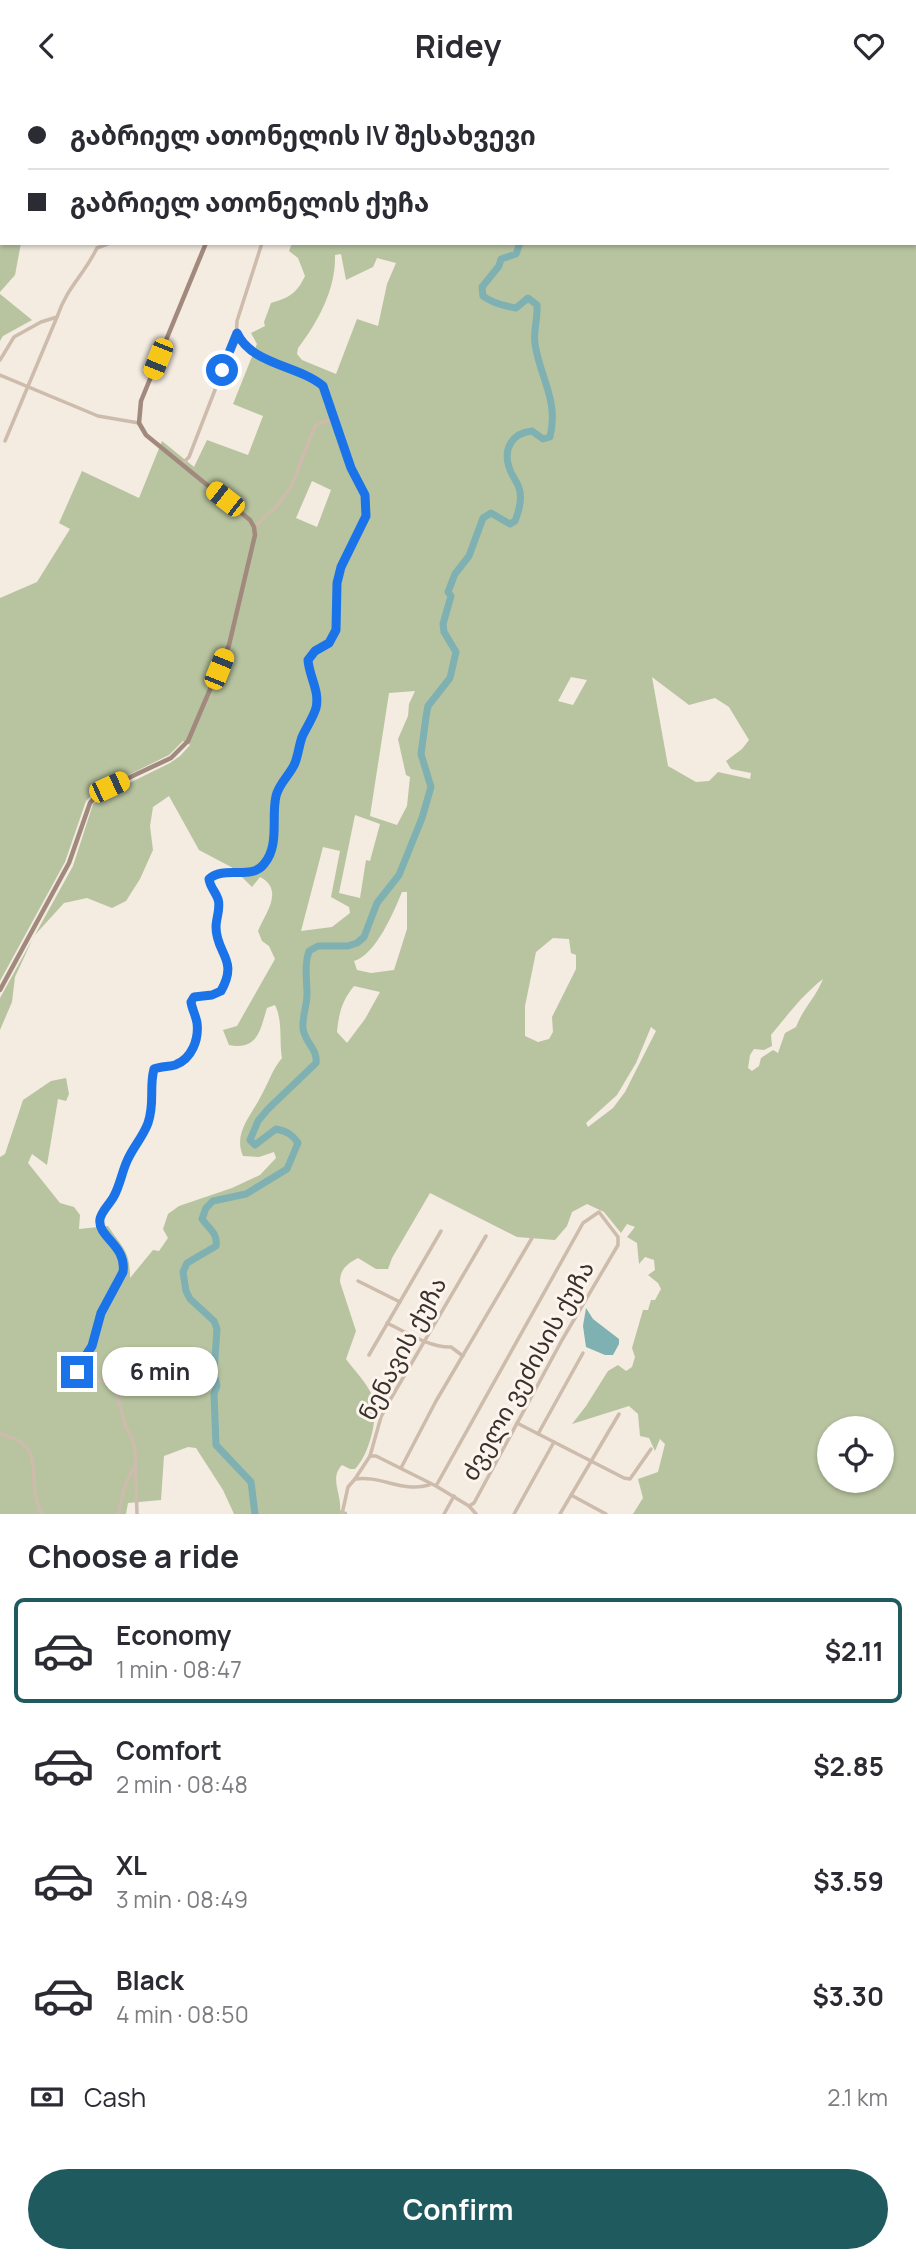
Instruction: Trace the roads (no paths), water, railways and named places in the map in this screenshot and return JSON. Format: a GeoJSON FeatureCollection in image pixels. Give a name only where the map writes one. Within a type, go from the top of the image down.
{"type":"FeatureCollection","features":[{"type":"Feature","properties":{"kind":"street"},"geometry":{"type":"LineString","coordinates":[[5,441],[66,293],[89,264],[97,248],[105,245]]}},
{"type":"Feature","properties":{"kind":"street"},"geometry":{"type":"LineString","coordinates":[[0,990],[69,863],[90,803],[109,787],[171,758],[188,741],[229,645],[253,545],[254,527],[250,520],[146,435],[139,423],[141,401],[205,245]]}},
{"type":"Feature","properties":{"kind":"street"},"geometry":{"type":"LineString","coordinates":[[181,465],[189,457],[237,333],[237,321],[261,245]]}},
{"type":"Feature","properties":{"kind":"street"},"geometry":{"type":"LineString","coordinates":[[0,360],[14,337],[41,321],[57,317]]}},
{"type":"Feature","properties":{"kind":"street"},"geometry":{"type":"LineString","coordinates":[[137,1514],[132,1438],[125,1425],[116,1390],[110,1383],[84,1378],[77,1372],[92,1346],[101,1313],[123,1272],[120,1250],[103,1231],[100,1217],[113,1199],[127,1162],[147,1125],[153,1103],[154,1069],[173,1066],[191,1053],[197,1035],[197,1024],[191,1002],[194,997],[221,991],[225,984],[228,964],[217,938],[216,927],[219,903],[209,879],[214,874],[252,872],[263,867],[269,858],[274,833],[276,795],[294,765],[301,740],[316,706],[308,660],[315,651],[329,643],[336,630],[337,583],[341,567],[366,516],[365,495],[351,468],[323,386],[314,379],[245,346],[237,333]]}},
{"type":"Feature","properties":{"kind":"street"},"geometry":{"type":"LineString","coordinates":[[0,375],[106,419],[139,423]]}},
{"type":"Feature","properties":{"kind":"street"},"geometry":{"type":"LineString","coordinates":[[254,527],[277,506],[291,488],[316,426],[328,420],[335,422]]}},
{"type":"Feature","properties":{"kind":"street","name":"ძველი ვეძისის ქუჩა"},"geometry":{"type":"LineString","coordinates":[[370,1456],[401,1468],[470,1506],[478,1497],[618,1245],[618,1237],[599,1212],[583,1223],[436,1486]]}},
{"type":"Feature","properties":{"kind":"street"},"geometry":{"type":"LineString","coordinates":[[369,1355],[441,1231]]}},
{"type":"Feature","properties":{"kind":"street","name":"ნენავის ქუჩა"},"geometry":{"type":"LineString","coordinates":[[355,1479],[370,1456],[381,1417],[423,1340],[486,1236]]}},
{"type":"Feature","properties":{"kind":"street"},"geometry":{"type":"LineString","coordinates":[[401,1468],[532,1238]]}},
{"type":"Feature","properties":{"kind":"street"},"geometry":{"type":"LineString","coordinates":[[358,1281],[400,1302]]}},
{"type":"Feature","properties":{"kind":"street"},"geometry":{"type":"LineString","coordinates":[[387,1323],[423,1340],[451,1347],[463,1356]]}},
{"type":"Feature","properties":{"kind":"street"},"geometry":{"type":"LineString","coordinates":[[538,1434],[583,1353]]}},
{"type":"Feature","properties":{"kind":"street"},"geometry":{"type":"LineString","coordinates":[[560,1514],[620,1414]]}},
{"type":"Feature","properties":{"kind":"street"},"geometry":{"type":"LineString","coordinates":[[517,1423],[624,1478],[630,1479],[651,1449]]}},
{"type":"Feature","properties":{"kind":"street"},"geometry":{"type":"LineString","coordinates":[[0,1434],[20,1440],[31,1454],[35,1493],[41,1514]]}},
{"type":"Feature","properties":{"kind":"street"},"geometry":{"type":"LineString","coordinates":[[514,1514],[554,1442]]}},
{"type":"Feature","properties":{"kind":"street"},"geometry":{"type":"LineString","coordinates":[[118,1514],[124,1489],[135,1465]]}},
{"type":"Feature","properties":{"kind":"street"},"geometry":{"type":"LineString","coordinates":[[342,1514],[348,1487],[355,1479]]}},
{"type":"Feature","properties":{"kind":"street","name":"ძველი ვეძისის ქუჩა"},"geometry":{"type":"LineString","coordinates":[[355,1479],[374,1479],[410,1487],[430,1484]]}},
{"type":"Feature","properties":{"kind":"street"},"geometry":{"type":"LineString","coordinates":[[571,1495],[606,1514]]}},
{"type":"Feature","properties":{"kind":"street"},"geometry":{"type":"LineString","coordinates":[[444,1514],[454,1496]]}},
{"type":"Feature","properties":{"kind":"street"},"geometry":{"type":"LineString","coordinates":[[470,1506],[476,1514]]}},
{"type":"Feature","properties":{"kind":"water"},"geometry":{"type":"Polygon","coordinates":[[[586,1308],[593,1319],[619,1339],[613,1355],[605,1355],[586,1347],[583,1326],[586,1308]]]}},
{"type":"Feature","properties":{"kind":"waterway"},"geometry":{"type":"LineString","coordinates":[[255,1514],[251,1482],[216,1445],[214,1394],[217,1386],[214,1373],[217,1329],[214,1321],[190,1299],[183,1272],[187,1263],[216,1246],[214,1234],[202,1219],[206,1208],[213,1201],[246,1194],[287,1169],[298,1143],[291,1135],[276,1129],[255,1145],[250,1140],[258,1121],[268,1109],[316,1063],[315,1054],[303,1028],[309,951],[318,946],[348,946],[357,943],[364,937],[377,903],[399,875],[422,818],[431,787],[421,754],[428,706],[450,678],[456,652],[444,632],[443,624],[451,596],[448,592],[455,574],[469,556],[483,518],[491,513],[510,524],[515,521],[521,496],[507,460],[511,443],[525,432],[532,431],[543,439],[550,437],[551,400],[535,344],[537,305],[528,298],[516,308],[498,304],[483,296],[482,287],[499,266],[501,259],[516,254],[519,245]]}}]}
